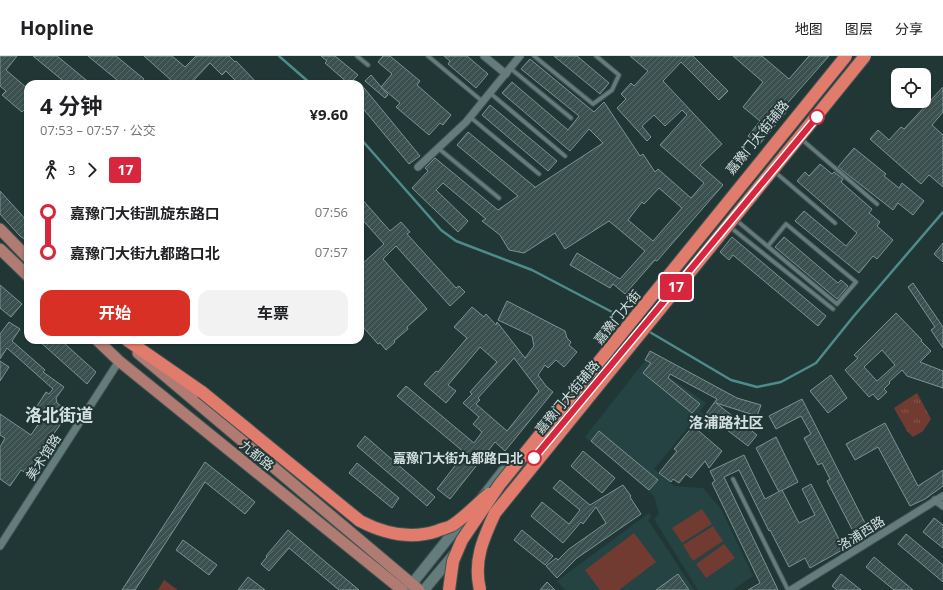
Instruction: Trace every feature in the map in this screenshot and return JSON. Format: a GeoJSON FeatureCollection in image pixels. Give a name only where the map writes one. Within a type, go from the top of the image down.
{"type":"FeatureCollection","features":[{"type":"Feature","properties":{"kind":"highway","name":"嘉豫门大街"},"geometry":{"type":"LineString","coordinates":[[449,590],[453,561],[462,540],[500,484],[846,56]]}},
{"type":"Feature","properties":{"kind":"highway"},"geometry":{"type":"LineString","coordinates":[[480,590],[478,564],[483,539],[495,513],[864,56]]}},
{"type":"Feature","properties":{"kind":"highway"},"geometry":{"type":"LineString","coordinates":[[133,344],[202,392],[360,521],[373,528],[411,536],[430,533],[451,526],[500,484]]}},
{"type":"Feature","properties":{"kind":"main road","name":"嘉豫门大街辅路"},"geometry":{"type":"LineString","coordinates":[[413,588],[840,56]]}},
{"type":"Feature","properties":{"kind":"main road","name":"嘉豫门大街辅路"},"geometry":{"type":"LineString","coordinates":[[424,590],[799,137],[870,56]]}},
{"type":"Feature","properties":{"kind":"main road"},"geometry":{"type":"LineString","coordinates":[[0,229],[24,254]]}},
{"type":"Feature","properties":{"kind":"main road"},"geometry":{"type":"LineString","coordinates":[[0,249],[24,272]]}},
{"type":"Feature","properties":{"kind":"main road","name":"九都路"},"geometry":{"type":"LineString","coordinates":[[101,344],[119,361],[402,590]]}},
{"type":"Feature","properties":{"kind":"main road","name":"九都路"},"geometry":{"type":"LineString","coordinates":[[127,344],[413,588]]}},
{"type":"Feature","properties":{"kind":"street"},"geometry":{"type":"LineString","coordinates":[[484,56],[508,71]]}},
{"type":"Feature","properties":{"kind":"street"},"geometry":{"type":"LineString","coordinates":[[418,167],[470,117],[520,56]]}},
{"type":"Feature","properties":{"kind":"street","name":"美术馆路"},"geometry":{"type":"LineString","coordinates":[[0,546],[119,361]]}},
{"type":"Feature","properties":{"kind":"street","name":"洛浦西路"},"geometry":{"type":"LineString","coordinates":[[790,590],[943,496]]}},
{"type":"Feature","properties":{"kind":"street"},"geometry":{"type":"LineString","coordinates":[[935,500],[943,506]]}},
{"type":"Feature","properties":{"kind":"lane"},"geometry":{"type":"LineString","coordinates":[[357,56],[368,65]]}},
{"type":"Feature","properties":{"kind":"lane"},"geometry":{"type":"LineString","coordinates":[[428,56],[483,102]]}},
{"type":"Feature","properties":{"kind":"lane"},"geometry":{"type":"LineString","coordinates":[[534,56],[593,104],[612,90],[619,75],[596,56]]}},
{"type":"Feature","properties":{"kind":"lane"},"geometry":{"type":"LineString","coordinates":[[508,71],[571,118]]}},
{"type":"Feature","properties":{"kind":"lane"},"geometry":{"type":"LineString","coordinates":[[490,93],[565,156]]}},
{"type":"Feature","properties":{"kind":"lane"},"geometry":{"type":"LineString","coordinates":[[470,117],[539,174]]}},
{"type":"Feature","properties":{"kind":"lane"},"geometry":{"type":"LineString","coordinates":[[799,137],[877,204]]}},
{"type":"Feature","properties":{"kind":"lane"},"geometry":{"type":"LineString","coordinates":[[438,148],[499,198]]}},
{"type":"Feature","properties":{"kind":"lane"},"geometry":{"type":"LineString","coordinates":[[772,170],[835,223]]}},
{"type":"Feature","properties":{"kind":"lane"},"geometry":{"type":"LineString","coordinates":[[730,222],[768,246],[837,304],[856,282],[786,224],[768,246]]}},
{"type":"Feature","properties":{"kind":"lane"},"geometry":{"type":"LineString","coordinates":[[730,222],[833,309]]}},
{"type":"Feature","properties":{"kind":"lane"},"geometry":{"type":"LineString","coordinates":[[733,479],[790,590]]}},
{"type":"Feature","properties":{"kind":"shaded area"},"geometry":{"type":"Polygon","coordinates":[[[644,362],[650,363],[706,403],[700,411],[716,424],[710,433],[694,420],[654,469],[674,486],[703,488],[721,509],[753,576],[733,590],[698,590],[654,519],[659,514],[654,496],[585,437],[644,362]]]}},
{"type":"Feature","properties":{"kind":"shaded area"},"geometry":{"type":"Polygon","coordinates":[[[649,513],[651,517],[648,520],[694,590],[566,590],[557,581],[649,513]]]}},
{"type":"Feature","properties":{"kind":"green space"},"geometry":{"type":"Polygon","coordinates":[[[917,393],[931,419],[923,431],[913,437],[907,431],[894,408],[917,393]]]}},
{"type":"Feature","properties":{"kind":"green space"},"geometry":{"type":"Polygon","coordinates":[[[702,509],[712,524],[682,543],[672,528],[702,509]]]}},
{"type":"Feature","properties":{"kind":"green space"},"geometry":{"type":"Polygon","coordinates":[[[713,526],[723,541],[693,561],[683,545],[713,526]]]}},
{"type":"Feature","properties":{"kind":"green space"},"geometry":{"type":"Polygon","coordinates":[[[634,533],[656,562],[619,590],[600,590],[585,570],[634,533]]]}},
{"type":"Feature","properties":{"kind":"green space"},"geometry":{"type":"Polygon","coordinates":[[[724,544],[735,558],[706,578],[696,564],[724,544]]]}},
{"type":"Feature","properties":{"kind":"green space"},"geometry":{"type":"Polygon","coordinates":[[[164,580],[178,590],[158,590],[164,580]]]}},
{"type":"Feature","properties":{"kind":"building"},"geometry":{"type":"Polygon","coordinates":[[[0,56],[17,56],[6,70],[24,86],[24,110],[22,112],[2,95],[6,91],[0,86],[0,56]]]}},
{"type":"Feature","properties":{"kind":"building"},"geometry":{"type":"Polygon","coordinates":[[[33,56],[57,56],[86,80],[62,80],[33,56]]]}},
{"type":"Feature","properties":{"kind":"building"},"geometry":{"type":"Polygon","coordinates":[[[88,56],[116,56],[144,79],[117,80],[88,56]]]}},
{"type":"Feature","properties":{"kind":"building"},"geometry":{"type":"Polygon","coordinates":[[[144,56],[172,56],[185,67],[196,56],[229,56],[235,62],[236,61],[254,80],[235,80],[226,71],[222,75],[210,63],[194,80],[171,80],[144,56]]]}},
{"type":"Feature","properties":{"kind":"building"},"geometry":{"type":"Polygon","coordinates":[[[321,56],[335,56],[358,75],[353,80],[344,80],[325,63],[327,61],[321,56]]]}},
{"type":"Feature","properties":{"kind":"building"},"geometry":{"type":"Polygon","coordinates":[[[383,56],[390,56],[420,81],[417,85],[451,115],[443,125],[440,123],[429,135],[396,107],[400,103],[381,87],[392,74],[378,62],[383,56]]]}},
{"type":"Feature","properties":{"kind":"building"},"geometry":{"type":"Polygon","coordinates":[[[444,56],[467,56],[488,74],[476,88],[448,64],[450,61],[444,56]]]}},
{"type":"Feature","properties":{"kind":"building"},"geometry":{"type":"Polygon","coordinates":[[[554,56],[577,56],[609,83],[600,94],[554,56]]]}},
{"type":"Feature","properties":{"kind":"building"},"geometry":{"type":"Polygon","coordinates":[[[630,56],[693,56],[728,91],[719,100],[681,62],[663,81],[722,144],[700,165],[723,185],[657,261],[655,260],[625,294],[613,284],[610,288],[570,265],[577,253],[620,279],[645,251],[609,221],[565,249],[555,233],[524,253],[509,250],[500,235],[482,221],[486,219],[443,183],[436,190],[468,221],[458,232],[412,188],[428,171],[425,168],[435,158],[498,210],[518,196],[457,145],[468,132],[535,187],[534,188],[603,143],[589,129],[570,151],[502,93],[512,82],[568,130],[579,116],[521,69],[530,59],[594,112],[604,102],[640,156],[643,154],[655,172],[658,169],[691,198],[704,183],[660,145],[687,115],[682,110],[665,126],[654,115],[642,126],[651,137],[647,141],[617,108],[626,99],[621,94],[631,83],[634,86],[648,71],[630,56]],[[659,188],[644,204],[642,202],[628,220],[653,241],[682,208],[659,188]]]}},
{"type":"Feature","properties":{"kind":"building"},"geometry":{"type":"Polygon","coordinates":[[[733,56],[762,56],[789,79],[809,56],[829,56],[784,107],[788,110],[759,145],[748,136],[760,121],[743,107],[763,82],[733,56]]]}},
{"type":"Feature","properties":{"kind":"building"},"geometry":{"type":"Polygon","coordinates":[[[371,75],[388,95],[385,98],[365,81],[371,75]]]}},
{"type":"Feature","properties":{"kind":"building"},"geometry":{"type":"Polygon","coordinates":[[[943,87],[943,112],[932,125],[943,135],[943,187],[929,175],[921,184],[870,139],[878,130],[889,140],[901,127],[904,129],[924,108],[931,108],[931,100],[943,87]]]}},
{"type":"Feature","properties":{"kind":"building"},"geometry":{"type":"Polygon","coordinates":[[[364,88],[420,156],[409,164],[364,110],[364,88]]]}},
{"type":"Feature","properties":{"kind":"building"},"geometry":{"type":"Polygon","coordinates":[[[490,105],[557,161],[548,171],[482,115],[490,105]]]}},
{"type":"Feature","properties":{"kind":"building"},"geometry":{"type":"Polygon","coordinates":[[[854,148],[886,174],[884,176],[899,188],[902,183],[924,201],[913,215],[898,203],[893,210],[838,167],[854,148]]]}},
{"type":"Feature","properties":{"kind":"building"},"geometry":{"type":"Polygon","coordinates":[[[820,164],[832,174],[834,172],[843,179],[841,182],[872,209],[869,213],[880,222],[877,226],[893,240],[877,259],[873,256],[859,273],[795,221],[804,211],[846,246],[857,233],[797,181],[805,172],[809,176],[820,164]]]}},
{"type":"Feature","properties":{"kind":"building"},"geometry":{"type":"Polygon","coordinates":[[[0,191],[24,218],[24,239],[20,236],[0,214],[0,191]]]}},
{"type":"Feature","properties":{"kind":"building"},"geometry":{"type":"Polygon","coordinates":[[[364,202],[390,231],[401,222],[410,232],[407,234],[456,288],[459,286],[465,292],[450,306],[396,246],[383,259],[427,309],[407,327],[408,329],[386,350],[380,343],[378,344],[364,328],[364,262],[384,244],[364,222],[364,202]]]}},
{"type":"Feature","properties":{"kind":"building"},"geometry":{"type":"Polygon","coordinates":[[[732,237],[826,316],[818,326],[733,255],[729,260],[720,252],[732,237]]]}},
{"type":"Feature","properties":{"kind":"building"},"geometry":{"type":"Polygon","coordinates":[[[784,237],[838,283],[841,280],[848,286],[837,299],[775,247],[784,237]]]}},
{"type":"Feature","properties":{"kind":"building"},"geometry":{"type":"Polygon","coordinates":[[[943,243],[943,262],[934,254],[943,243]]]}},
{"type":"Feature","properties":{"kind":"building"},"geometry":{"type":"Polygon","coordinates":[[[913,283],[943,327],[943,348],[931,330],[935,327],[908,287],[913,283]]]}},
{"type":"Feature","properties":{"kind":"building"},"geometry":{"type":"Polygon","coordinates":[[[0,285],[22,304],[11,317],[0,308],[0,285]]]}},
{"type":"Feature","properties":{"kind":"building"},"geometry":{"type":"Polygon","coordinates":[[[507,301],[565,331],[567,338],[571,342],[569,345],[577,352],[564,367],[556,360],[548,368],[545,365],[538,375],[546,386],[553,392],[505,451],[495,442],[450,499],[437,489],[465,453],[397,396],[406,386],[474,443],[482,432],[473,424],[479,417],[463,403],[472,394],[470,392],[497,362],[480,347],[448,385],[456,391],[446,403],[424,384],[436,371],[438,372],[467,338],[454,327],[472,307],[484,317],[486,314],[496,325],[497,322],[525,358],[534,346],[532,336],[498,320],[507,301]],[[514,358],[478,398],[480,400],[476,404],[507,431],[539,391],[514,358]]]}},
{"type":"Feature","properties":{"kind":"building"},"geometry":{"type":"Polygon","coordinates":[[[896,313],[931,351],[920,362],[943,371],[943,388],[907,376],[902,370],[889,382],[890,383],[884,389],[887,392],[878,400],[873,394],[869,397],[845,370],[858,358],[854,355],[896,313]],[[882,350],[864,367],[877,381],[895,365],[882,350]]]}},
{"type":"Feature","properties":{"kind":"building"},"geometry":{"type":"Polygon","coordinates":[[[9,322],[20,329],[12,341],[45,370],[43,372],[64,387],[56,398],[57,403],[69,412],[46,445],[48,446],[28,474],[21,470],[10,486],[0,479],[0,447],[5,438],[0,435],[0,414],[31,435],[39,423],[30,417],[46,392],[49,394],[53,389],[7,348],[0,359],[0,334],[9,322]]]}},
{"type":"Feature","properties":{"kind":"building"},"geometry":{"type":"Polygon","coordinates":[[[42,344],[65,344],[96,372],[87,384],[42,344]]]}},
{"type":"Feature","properties":{"kind":"building"},"geometry":{"type":"Polygon","coordinates":[[[650,351],[737,398],[761,405],[757,416],[716,403],[757,435],[748,446],[706,414],[717,399],[670,374],[668,378],[700,404],[692,413],[643,373],[651,363],[645,360],[650,351]]]}},
{"type":"Feature","properties":{"kind":"building"},"geometry":{"type":"Polygon","coordinates":[[[0,361],[9,367],[0,381],[0,361]]]}},
{"type":"Feature","properties":{"kind":"building"},"geometry":{"type":"Polygon","coordinates":[[[831,375],[847,398],[828,413],[810,391],[831,375]]]}},
{"type":"Feature","properties":{"kind":"building"},"geometry":{"type":"Polygon","coordinates":[[[802,399],[869,531],[856,537],[827,481],[830,479],[822,463],[818,465],[804,438],[811,434],[801,416],[776,429],[769,416],[802,399]]]}},
{"type":"Feature","properties":{"kind":"building"},"geometry":{"type":"Polygon","coordinates":[[[885,423],[918,486],[943,470],[943,486],[925,499],[910,506],[878,447],[855,460],[846,444],[885,423]]]}},
{"type":"Feature","properties":{"kind":"building"},"geometry":{"type":"Polygon","coordinates":[[[693,426],[722,451],[709,468],[705,461],[691,478],[686,474],[679,483],[673,479],[671,482],[659,473],[677,451],[674,449],[693,426]]]}},
{"type":"Feature","properties":{"kind":"building"},"geometry":{"type":"Polygon","coordinates":[[[599,431],[658,480],[649,490],[591,441],[599,431]]]}},
{"type":"Feature","properties":{"kind":"building"},"geometry":{"type":"Polygon","coordinates":[[[365,436],[435,497],[427,506],[357,446],[365,436]]]}},
{"type":"Feature","properties":{"kind":"building"},"geometry":{"type":"Polygon","coordinates":[[[776,437],[798,482],[779,492],[756,448],[776,437]]]}},
{"type":"Feature","properties":{"kind":"building"},"geometry":{"type":"Polygon","coordinates":[[[583,451],[615,478],[602,493],[571,466],[583,451]]]}},
{"type":"Feature","properties":{"kind":"building"},"geometry":{"type":"Polygon","coordinates":[[[744,455],[765,499],[782,490],[799,523],[815,515],[802,489],[811,484],[844,549],[810,568],[805,558],[789,567],[770,530],[769,531],[739,470],[724,477],[778,590],[748,590],[760,583],[712,483],[715,481],[710,471],[744,455]]]}},
{"type":"Feature","properties":{"kind":"building"},"geometry":{"type":"Polygon","coordinates":[[[205,462],[255,502],[245,514],[205,482],[135,590],[122,590],[205,462]]]}},
{"type":"Feature","properties":{"kind":"building"},"geometry":{"type":"Polygon","coordinates":[[[357,463],[399,498],[392,508],[349,473],[357,463]]]}},
{"type":"Feature","properties":{"kind":"building"},"geometry":{"type":"Polygon","coordinates":[[[560,480],[590,505],[623,485],[641,514],[577,558],[557,578],[546,566],[556,558],[558,560],[569,549],[606,523],[596,507],[583,524],[581,522],[563,543],[531,516],[542,502],[569,524],[580,510],[553,488],[560,480]]]}},
{"type":"Feature","properties":{"kind":"building"},"geometry":{"type":"Polygon","coordinates":[[[934,518],[943,525],[943,548],[923,532],[934,518]]]}},
{"type":"Feature","properties":{"kind":"building"},"geometry":{"type":"Polygon","coordinates":[[[288,530],[359,590],[339,590],[289,548],[269,571],[261,564],[288,530]]]}},
{"type":"Feature","properties":{"kind":"building"},"geometry":{"type":"Polygon","coordinates":[[[522,530],[553,556],[545,565],[514,540],[522,530]]]}},
{"type":"Feature","properties":{"kind":"building"},"geometry":{"type":"Polygon","coordinates":[[[906,534],[943,565],[943,582],[898,544],[906,534]]]}},
{"type":"Feature","properties":{"kind":"building"},"geometry":{"type":"Polygon","coordinates":[[[183,540],[217,565],[209,575],[176,550],[183,540]]]}},
{"type":"Feature","properties":{"kind":"building"},"geometry":{"type":"Polygon","coordinates":[[[874,557],[913,590],[894,590],[866,567],[874,557]]]}},
{"type":"Feature","properties":{"kind":"building"},"geometry":{"type":"Polygon","coordinates":[[[678,574],[689,590],[656,590],[678,574]]]}},
{"type":"Feature","properties":{"kind":"building"},"geometry":{"type":"Polygon","coordinates":[[[841,574],[861,590],[837,590],[832,586],[841,574]]]}},
{"type":"Feature","properties":{"kind":"building"},"geometry":{"type":"Polygon","coordinates":[[[248,577],[265,590],[238,590],[248,577]]]}},
{"type":"Feature","properties":{"kind":"building"},"geometry":{"type":"Polygon","coordinates":[[[547,582],[555,590],[540,590],[547,582]]]}},
{"type":"Feature","properties":{"kind":"waterway"},"geometry":{"type":"LineString","coordinates":[[279,56],[306,80]]}},
{"type":"Feature","properties":{"kind":"waterway"},"geometry":{"type":"LineString","coordinates":[[364,143],[441,230],[456,241],[532,270],[614,313]]}},
{"type":"Feature","properties":{"kind":"waterway"},"geometry":{"type":"LineString","coordinates":[[648,331],[731,380],[757,387],[781,382],[816,363],[853,317],[943,212]]}},
{"type":"Feature","properties":{"kind":"bus line","name":"17"},"geometry":{"type":"LineString","coordinates":[[534,458],[817,117]]}},
{"type":"Feature","properties":{"kind":"place","name":"嘉豫门大街九都路口北"},"geometry":{"type":"Point","coordinates":[534,458]}},
{"type":"Feature","properties":{"kind":"district","name":"洛北街道"},"geometry":{"type":"Point","coordinates":[59,414]}},
{"type":"Feature","properties":{"kind":"district","name":"洛浦路社区"},"geometry":{"type":"Point","coordinates":[726,422]}}]}
